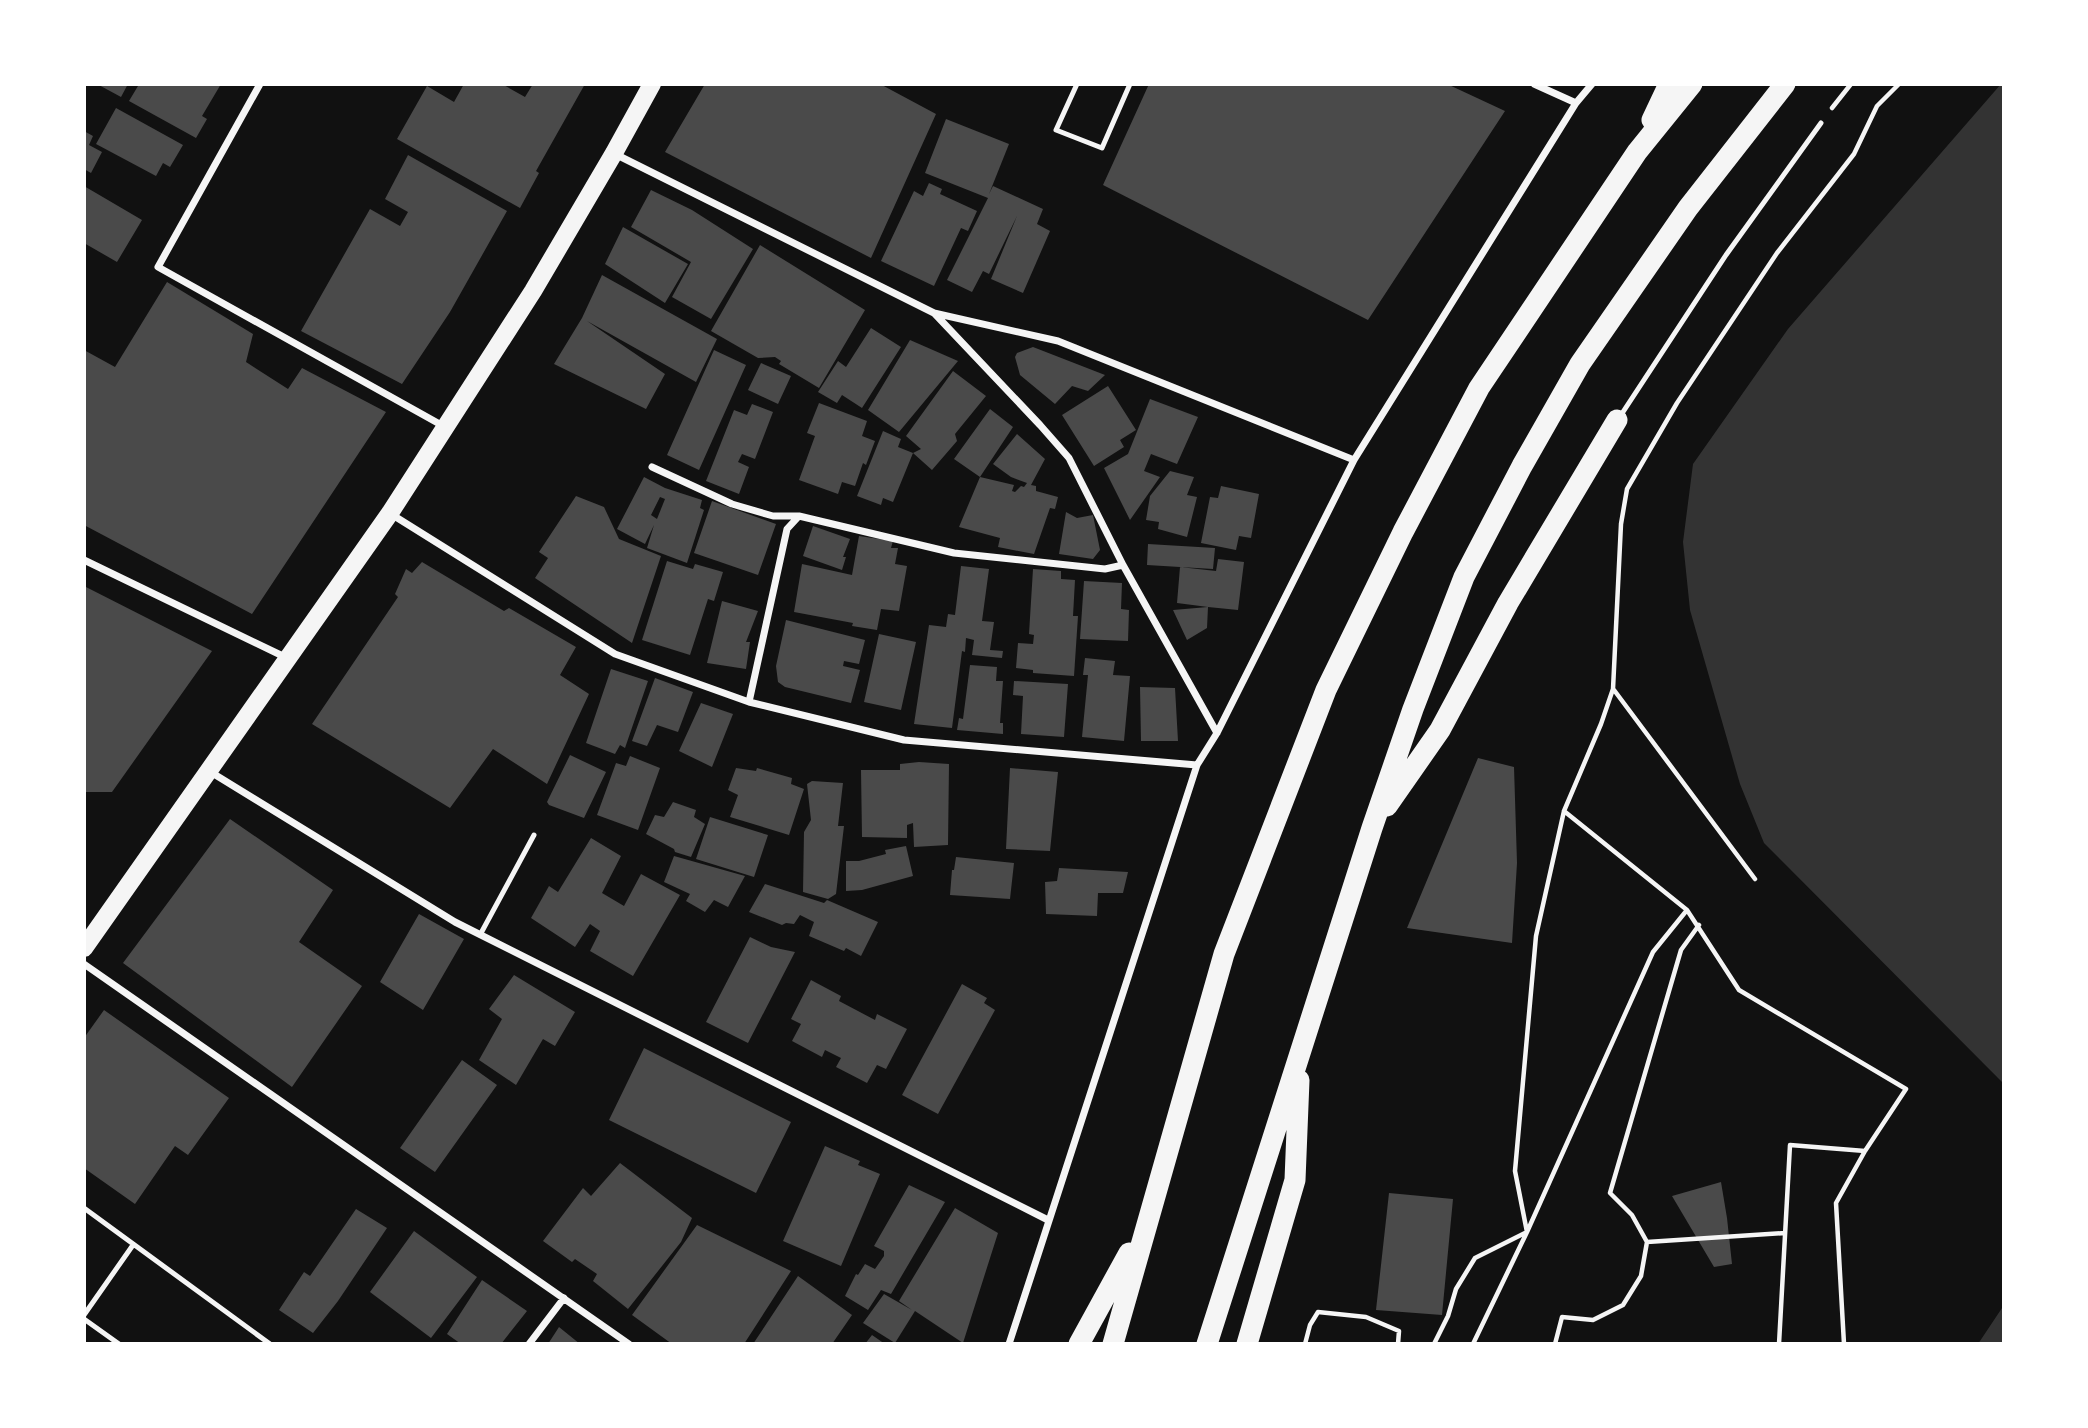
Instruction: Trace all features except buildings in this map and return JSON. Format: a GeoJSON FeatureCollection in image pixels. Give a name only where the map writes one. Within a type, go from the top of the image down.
{"type":"FeatureCollection","features":[{"type":"Feature","properties":{"kind":"highway"},"geometry":{"type":"LineString","coordinates":[[1637,152],[1669,84]]}},
{"type":"Feature","properties":{"kind":"highway"},"geometry":{"type":"LineString","coordinates":[[1113,1344],[1224,954],[1326,690],[1403,531],[1479,388],[1637,152],[1692,84]]}},
{"type":"Feature","properties":{"kind":"highway"},"geometry":{"type":"LineString","coordinates":[[1207,1344],[1372,828],[1413,709],[1464,577],[1522,466],[1580,364],[1688,208],[1786,84]]}},
{"type":"Feature","properties":{"kind":"highway"},"geometry":{"type":"LineString","coordinates":[[1372,828],[1440,730],[1508,603],[1617,420]]}},
{"type":"Feature","properties":{"kind":"highway"},"geometry":{"type":"LineString","coordinates":[[1247,1344],[1295,1180],[1300,1054]]}},
{"type":"Feature","properties":{"kind":"highway"},"geometry":{"type":"LineString","coordinates":[[1079,1344],[1147,1220]]}},
{"type":"Feature","properties":{"kind":"main road"},"geometry":{"type":"LineString","coordinates":[[84,948],[390,513],[533,291],[652,84]]}},
{"type":"Feature","properties":{"kind":"street"},"geometry":{"type":"LineString","coordinates":[[260,84],[158,267],[446,427]]}},
{"type":"Feature","properties":{"kind":"street"},"geometry":{"type":"LineString","coordinates":[[1534,84],[1576,103]]}},
{"type":"Feature","properties":{"kind":"street"},"geometry":{"type":"LineString","coordinates":[[1009,1344],[1197,765],[1217,733],[1354,460],[1576,103],[1592,84]]}},
{"type":"Feature","properties":{"kind":"street"},"geometry":{"type":"LineString","coordinates":[[614,153],[934,313],[1058,341],[1354,460]]}},
{"type":"Feature","properties":{"kind":"street"},"geometry":{"type":"LineString","coordinates":[[934,313],[1069,458],[1123,565],[1217,733]]}},
{"type":"Feature","properties":{"kind":"street"},"geometry":{"type":"LineString","coordinates":[[652,467],[732,503],[773,516],[799,516],[954,553],[1105,569],[1123,565]]}},
{"type":"Feature","properties":{"kind":"street"},"geometry":{"type":"LineString","coordinates":[[390,513],[615,654],[749,702],[904,740],[1197,765]]}},
{"type":"Feature","properties":{"kind":"street"},"geometry":{"type":"LineString","coordinates":[[749,702],[787,529],[799,516]]}},
{"type":"Feature","properties":{"kind":"street"},"geometry":{"type":"LineString","coordinates":[[84,560],[287,658]]}},
{"type":"Feature","properties":{"kind":"street"},"geometry":{"type":"LineString","coordinates":[[208,770],[455,922],[1048,1220]]}},
{"type":"Feature","properties":{"kind":"street"},"geometry":{"type":"LineString","coordinates":[[84,964],[629,1344]]}},
{"type":"Feature","properties":{"kind":"street"},"geometry":{"type":"LineString","coordinates":[[529,1344],[564,1298]]}},
{"type":"Feature","properties":{"kind":"lane"},"geometry":{"type":"LineString","coordinates":[[1077,84],[1056,130],[1102,148],[1130,84]]}},
{"type":"Feature","properties":{"kind":"lane"},"geometry":{"type":"LineString","coordinates":[[1617,420],[1726,255],[1821,123]]}},
{"type":"Feature","properties":{"kind":"lane"},"geometry":{"type":"LineString","coordinates":[[480,935],[534,835]]}},
{"type":"Feature","properties":{"kind":"lane"},"geometry":{"type":"LineString","coordinates":[[84,1208],[270,1344]]}},
{"type":"Feature","properties":{"kind":"lane"},"geometry":{"type":"LineString","coordinates":[[119,1344],[84,1317],[134,1244]]}},
{"type":"Feature","properties":{"kind":"path"},"geometry":{"type":"LineString","coordinates":[[1821,123],[1851,84]]}},
{"type":"Feature","properties":{"kind":"path"},"geometry":{"type":"LineString","coordinates":[[1527,1232],[1515,1171],[1536,936],[1564,811],[1613,689],[1621,524],[1627,489],[1676,403],[1777,253],[1854,154],[1878,106],[1899,84]]}},
{"type":"Feature","properties":{"kind":"path"},"geometry":{"type":"LineString","coordinates":[[1613,689],[1755,879]]}},
{"type":"Feature","properties":{"kind":"path"},"geometry":{"type":"LineString","coordinates":[[1564,811],[1687,910],[1739,990],[1906,1089],[1865,1151],[1836,1203],[1844,1344]]}},
{"type":"Feature","properties":{"kind":"path"},"geometry":{"type":"LineString","coordinates":[[1473,1344],[1527,1232],[1653,952],[1687,910]]}},
{"type":"Feature","properties":{"kind":"path"},"geometry":{"type":"LineString","coordinates":[[1555,1344],[1562,1317],[1593,1320],[1623,1305],[1641,1276],[1647,1242],[1632,1215],[1611,1193],[1681,950],[1699,925]]}},
{"type":"Feature","properties":{"kind":"path"},"geometry":{"type":"LineString","coordinates":[[1779,1344],[1790,1145],[1865,1151]]}},
{"type":"Feature","properties":{"kind":"path"},"geometry":{"type":"LineString","coordinates":[[1434,1344],[1448,1316],[1456,1289],[1475,1258],[1527,1232]]}},
{"type":"Feature","properties":{"kind":"path"},"geometry":{"type":"LineString","coordinates":[[1647,1242],[1785,1233]]}},
{"type":"Feature","properties":{"kind":"path"},"geometry":{"type":"LineString","coordinates":[[1305,1344],[1310,1325],[1318,1312],[1366,1317],[1399,1331],[1398,1344]]}},
{"type":"Feature","properties":{"kind":"shaded area"},"geometry":{"type":"Polygon","coordinates":[[[2001,84],[2004,84],[2004,1084],[1764,843],[1740,784],[1690,610],[1683,542],[1693,464],[1788,329],[2001,84]]]}},
{"type":"Feature","properties":{"kind":"shaded area"},"geometry":{"type":"Polygon","coordinates":[[[2004,1305],[2004,1344],[1978,1344],[2004,1305]]]}}]}
